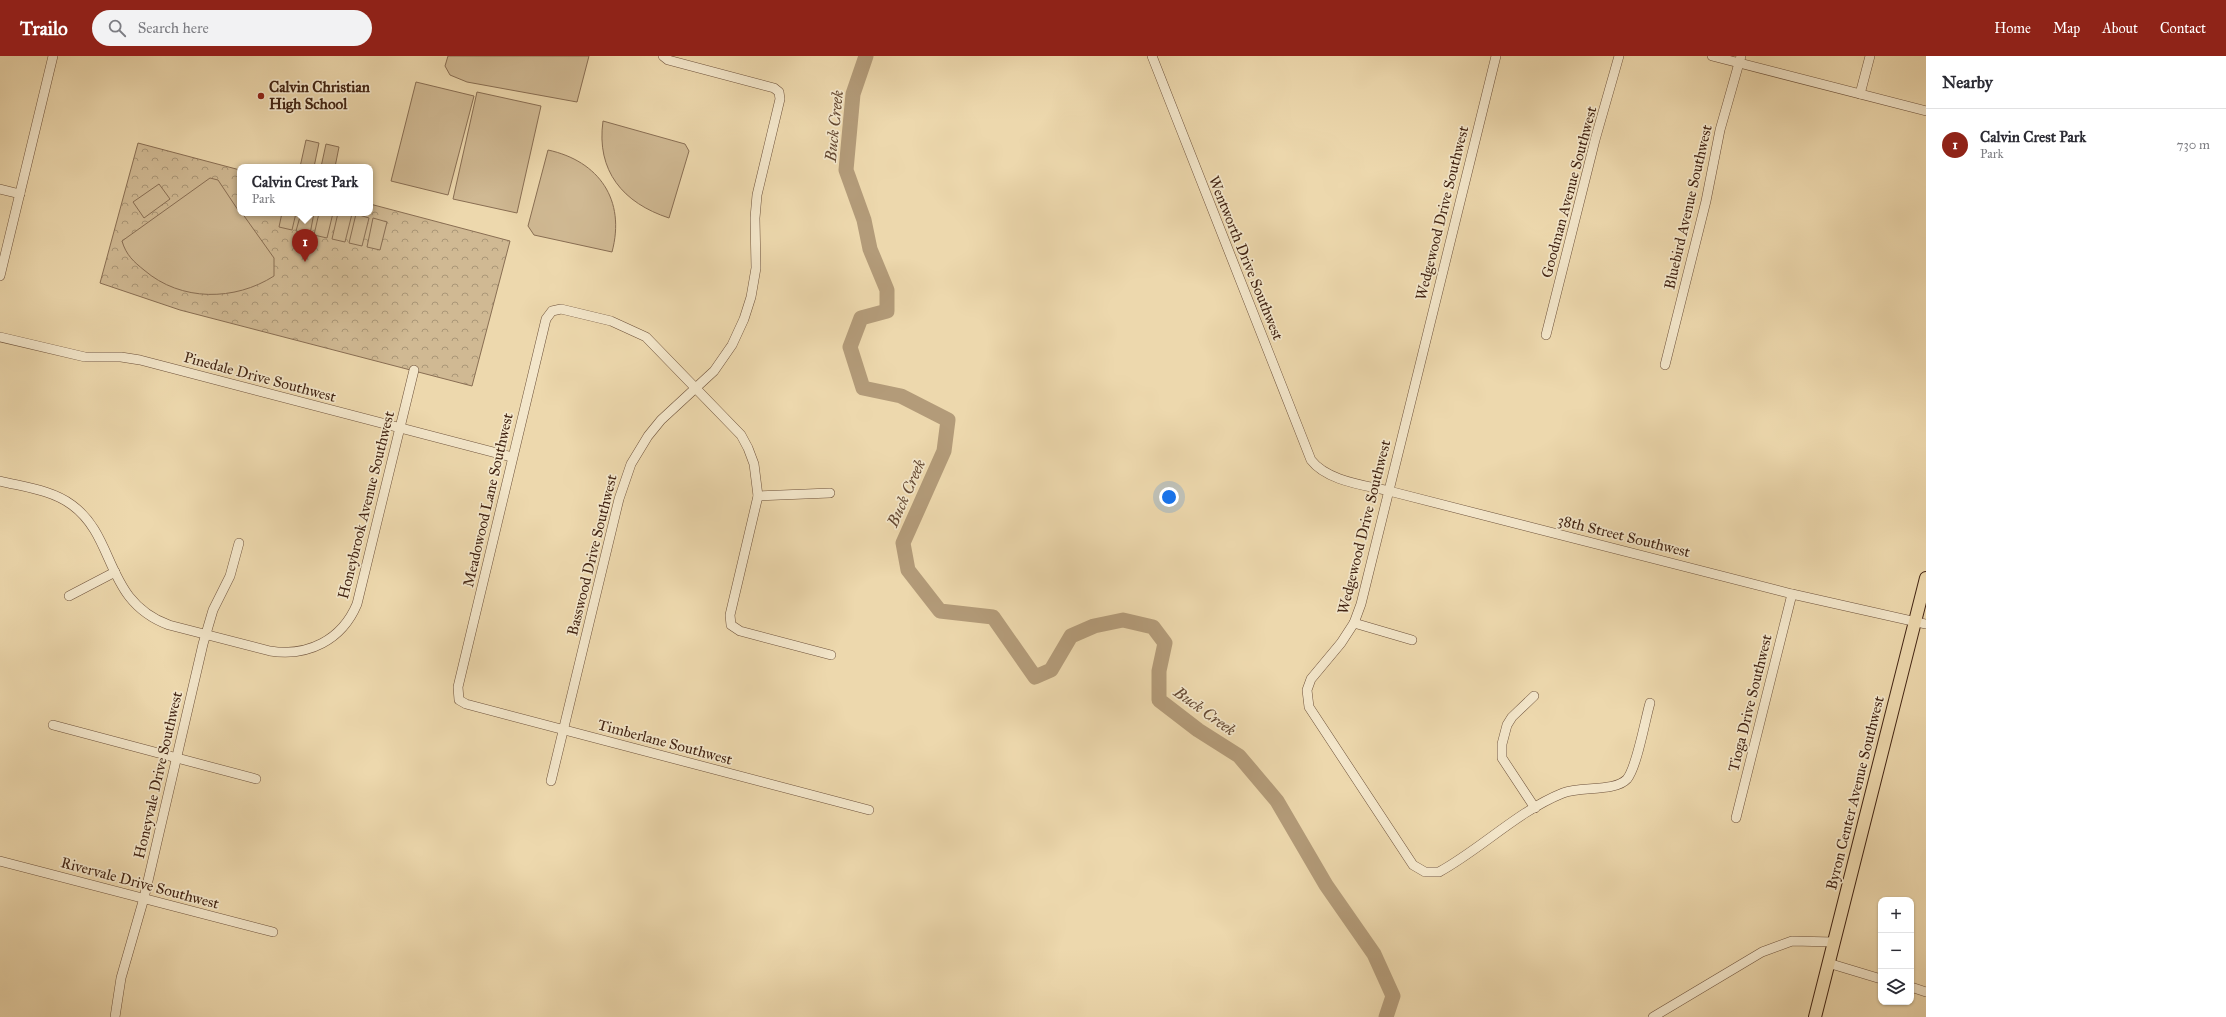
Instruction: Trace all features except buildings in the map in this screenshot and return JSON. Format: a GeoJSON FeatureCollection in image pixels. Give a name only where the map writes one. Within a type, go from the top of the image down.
{"type":"FeatureCollection","features":[{"type":"Feature","properties":{"kind":"main road","name":"Byron Center Avenue Southwest"},"geometry":{"type":"LineString","coordinates":[[1815,1017],[1828,963],[1920,623],[1926,578]]}},
{"type":"Feature","properties":{"kind":"street"},"geometry":{"type":"LineString","coordinates":[[0,276],[53,56]]}},
{"type":"Feature","properties":{"kind":"street","name":"Basswood Drive Southwest"},"geometry":{"type":"LineString","coordinates":[[551,781],[618,499],[627,473],[636,454],[652,432],[665,417],[714,371],[727,353],[739,331],[749,303],[756,268],[755,223],[757,195],[780,95],[774,88],[668,60],[663,56]]}},
{"type":"Feature","properties":{"kind":"street","name":"Wentworth Drive Southwest"},"geometry":{"type":"LineString","coordinates":[[1152,56],[1311,460],[1318,468]]}},
{"type":"Feature","properties":{"kind":"street","name":"Wedgewood Drive Southwest"},"geometry":{"type":"LineString","coordinates":[[1496,56],[1361,604],[1354,623],[1341,643],[1311,679],[1307,690],[1309,707],[1413,865],[1425,872],[1439,872],[1535,808],[1563,793],[1585,788],[1607,788],[1619,784],[1627,778],[1634,764],[1650,703]]}},
{"type":"Feature","properties":{"kind":"street","name":"Goodman Avenue Southwest"},"geometry":{"type":"LineString","coordinates":[[1546,335],[1595,140],[1619,56]]}},
{"type":"Feature","properties":{"kind":"street"},"geometry":{"type":"LineString","coordinates":[[1712,56],[1740,59],[1860,94],[1926,111]]}},
{"type":"Feature","properties":{"kind":"street"},"geometry":{"type":"LineString","coordinates":[[1860,94],[1870,56]]}},
{"type":"Feature","properties":{"kind":"street","name":"Bluebird Avenue Southwest"},"geometry":{"type":"LineString","coordinates":[[1665,365],[1708,194],[1720,130],[1740,59]]}},
{"type":"Feature","properties":{"kind":"street"},"geometry":{"type":"LineString","coordinates":[[0,189],[20,194]]}},
{"type":"Feature","properties":{"kind":"street","name":"Meadowood Lane Southwest"},"geometry":{"type":"LineString","coordinates":[[457,697],[458,687],[512,457],[546,319],[552,311],[561,309],[616,323],[638,332],[656,345],[697,388]]}},
{"type":"Feature","properties":{"kind":"street","name":"Pinedale Drive Southwest"},"geometry":{"type":"LineString","coordinates":[[0,337],[85,357],[121,357],[140,360],[512,457]]}},
{"type":"Feature","properties":{"kind":"street","name":"Honeybrook Avenue Southwest"},"geometry":{"type":"LineString","coordinates":[[0,481],[47,492],[71,504],[89,522],[128,596],[148,615],[169,625],[270,651],[286,653],[308,650],[330,639],[342,630],[351,617],[359,598],[414,370]]}},
{"type":"Feature","properties":{"kind":"street"},"geometry":{"type":"LineString","coordinates":[[697,388],[745,442],[754,464],[758,496],[730,615],[731,625],[740,631],[831,655]]}},
{"type":"Feature","properties":{"kind":"street","name":"38th Street Southwest"},"geometry":{"type":"LineString","coordinates":[[1318,468],[1338,477],[1390,491],[1792,594],[1920,623]]}},
{"type":"Feature","properties":{"kind":"street"},"geometry":{"type":"LineString","coordinates":[[758,496],[830,493]]}},
{"type":"Feature","properties":{"kind":"street","name":"Honeyvale Drive Southwest"},"geometry":{"type":"LineString","coordinates":[[115,1017],[121,978],[144,898],[206,634],[213,610],[228,582],[239,543]]}},
{"type":"Feature","properties":{"kind":"street"},"geometry":{"type":"LineString","coordinates":[[69,596],[115,572]]}},
{"type":"Feature","properties":{"kind":"street","name":"Tioga Drive Southwest"},"geometry":{"type":"LineString","coordinates":[[1736,818],[1792,594]]}},
{"type":"Feature","properties":{"kind":"street"},"geometry":{"type":"LineString","coordinates":[[1354,623],[1412,640]]}},
{"type":"Feature","properties":{"kind":"street"},"geometry":{"type":"LineString","coordinates":[[1534,696],[1512,717],[1507,725],[1502,744],[1502,758],[1535,808]]}},
{"type":"Feature","properties":{"kind":"street","name":"Timberlane Southwest"},"geometry":{"type":"LineString","coordinates":[[457,697],[466,704],[869,810]]}},
{"type":"Feature","properties":{"kind":"street"},"geometry":{"type":"LineString","coordinates":[[53,725],[256,779]]}},
{"type":"Feature","properties":{"kind":"street","name":"Rivervale Drive Southwest"},"geometry":{"type":"LineString","coordinates":[[0,861],[273,932]]}},
{"type":"Feature","properties":{"kind":"street"},"geometry":{"type":"LineString","coordinates":[[1653,1017],[1762,952],[1792,941],[1834,942]]}},
{"type":"Feature","properties":{"kind":"street"},"geometry":{"type":"LineString","coordinates":[[1828,963],[1878,978]]}},
{"type":"Feature","properties":{"kind":"street"},"geometry":{"type":"LineString","coordinates":[[1914,988],[1926,992]]}},
{"type":"Feature","properties":{"kind":"green space"},"geometry":{"type":"Polygon","coordinates":[[[448,56],[589,56],[577,102],[467,82],[450,75],[445,66],[448,56]]]}},
{"type":"Feature","properties":{"kind":"green space"},"geometry":{"type":"Polygon","coordinates":[[[416,82],[474,96],[448,195],[391,181],[416,82]]]}},
{"type":"Feature","properties":{"kind":"green space"},"geometry":{"type":"Polygon","coordinates":[[[477,92],[541,106],[517,213],[453,199],[477,92]]]}},
{"type":"Feature","properties":{"kind":"green space"},"geometry":{"type":"Polygon","coordinates":[[[603,121],[685,144],[689,151],[669,218],[638,204],[616,183],[609,170],[604,155],[602,139],[603,121]]]}},
{"type":"Feature","properties":{"kind":"green space"},"geometry":{"type":"Polygon","coordinates":[[[306,140],[319,143],[315,164],[301,164],[306,140]]]}},
{"type":"Feature","properties":{"kind":"green space"},"geometry":{"type":"Polygon","coordinates":[[[138,143],[237,169],[237,216],[373,216],[373,205],[510,241],[472,386],[180,310],[100,283],[138,143]]]}},
{"type":"Feature","properties":{"kind":"green space"},"geometry":{"type":"Polygon","coordinates":[[[326,144],[339,147],[336,164],[322,164],[326,144]]]}},
{"type":"Feature","properties":{"kind":"green space"},"geometry":{"type":"Polygon","coordinates":[[[548,150],[566,155],[581,163],[594,173],[604,186],[611,200],[615,216],[615,233],[612,252],[534,235],[528,226],[548,150]]]}},
{"type":"Feature","properties":{"kind":"green space"},"geometry":{"type":"Polygon","coordinates":[[[210,178],[218,180],[237,208],[237,216],[244,216],[274,258],[274,276],[259,284],[225,294],[191,293],[174,288],[140,267],[128,254],[122,241],[210,178]]]}},
{"type":"Feature","properties":{"kind":"green space"},"geometry":{"type":"Polygon","coordinates":[[[159,184],[170,199],[144,218],[133,202],[159,184]]]}},
{"type":"Feature","properties":{"kind":"green space"},"geometry":{"type":"Polygon","coordinates":[[[281,216],[295,216],[292,230],[279,227],[281,216]]]}},
{"type":"Feature","properties":{"kind":"green space"},"geometry":{"type":"Polygon","coordinates":[[[300,216],[313,216],[310,234],[296,231],[300,216]]]}},
{"type":"Feature","properties":{"kind":"green space"},"geometry":{"type":"Polygon","coordinates":[[[318,216],[332,216],[327,238],[314,235],[318,216]]]}},
{"type":"Feature","properties":{"kind":"green space"},"geometry":{"type":"Polygon","coordinates":[[[337,216],[352,216],[345,242],[332,239],[337,216]]]}},
{"type":"Feature","properties":{"kind":"green space"},"geometry":{"type":"Polygon","coordinates":[[[356,216],[369,218],[362,246],[349,243],[356,216]]]}},
{"type":"Feature","properties":{"kind":"green space"},"geometry":{"type":"Polygon","coordinates":[[[373,218],[387,222],[380,250],[367,247],[373,218]]]}},
{"type":"Feature","properties":{"kind":"waterway","name":"Buck Creek"},"geometry":{"type":"LineString","coordinates":[[866,56],[853,94],[846,170],[864,220],[870,249],[887,290],[887,311],[861,318],[850,347],[863,388],[901,396],[948,420],[944,451],[903,543],[908,570],[940,611],[993,617],[1035,677],[1051,670],[1071,636],[1094,626],[1123,620],[1153,627],[1165,643],[1159,671],[1159,700],[1198,730],[1239,756],[1277,801],[1326,885],[1374,954],[1393,996],[1386,1017]]}},
{"type":"Feature","properties":{"kind":"place","name":"Calvin Christian High School"},"geometry":{"type":"Point","coordinates":[261,96]}},
{"type":"Feature","properties":{"kind":"place","name":"Calvin Crest Park"},"geometry":{"type":"Point","coordinates":[305,262]}}]}
